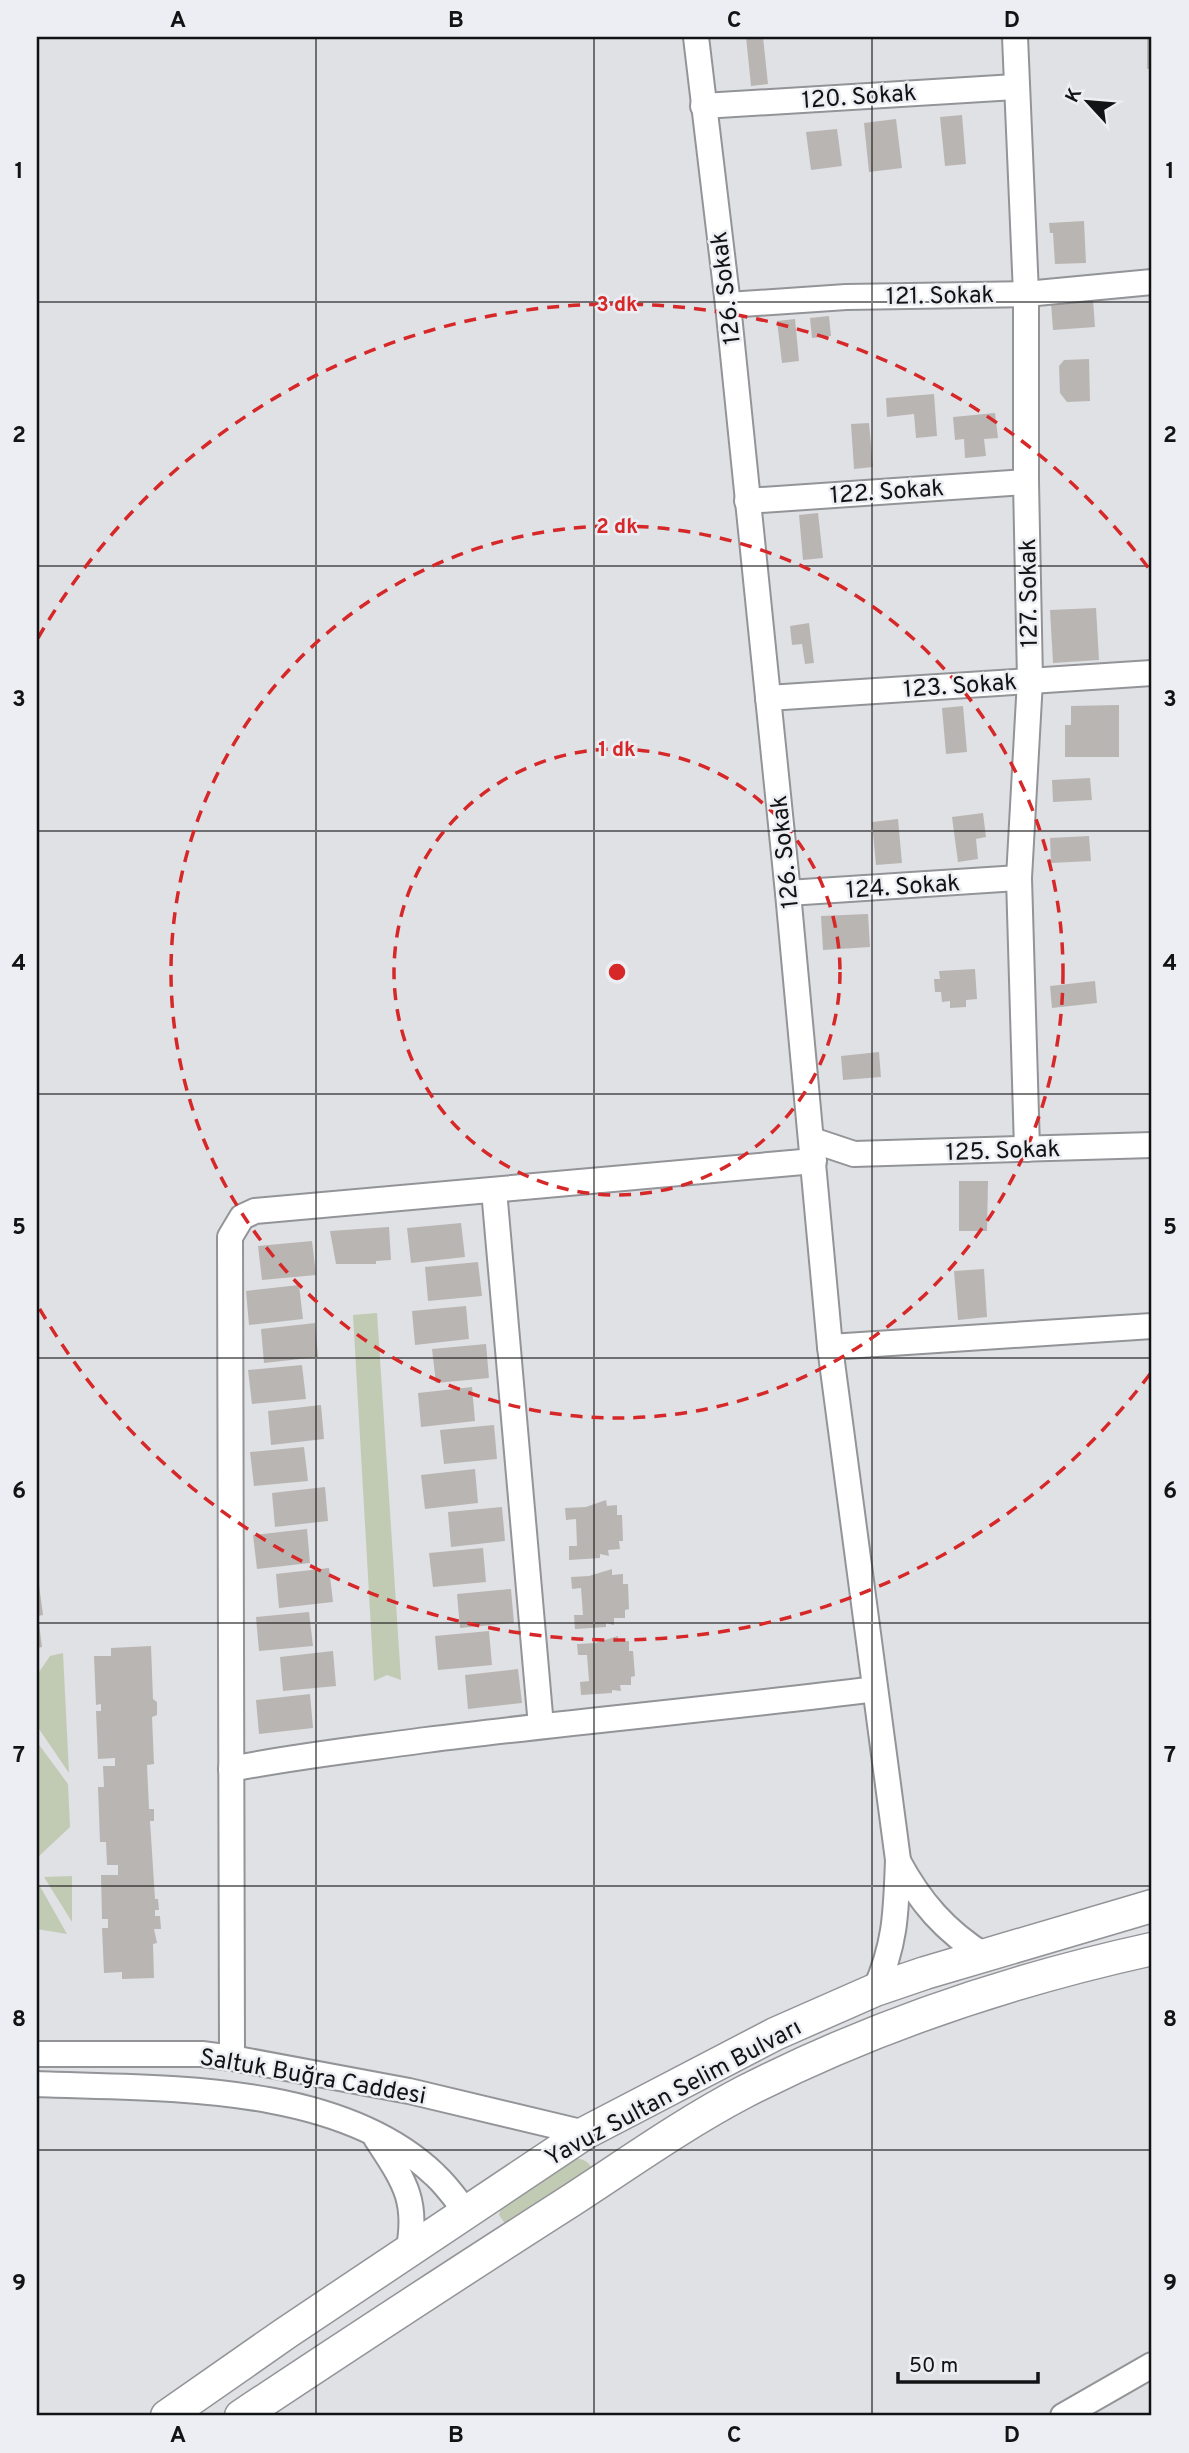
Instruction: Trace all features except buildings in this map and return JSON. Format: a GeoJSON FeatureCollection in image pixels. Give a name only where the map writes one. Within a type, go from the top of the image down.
{"type":"FeatureCollection","features":[{"type":"Feature","properties":{"kind":"main road","name":"Yavuz Sultan Selim Bulvarı"},"geometry":{"type":"LineString","coordinates":[[167,2416],[466,2211],[585,2133],[775,2034],[875,1990],[1152,1906]]}},
{"type":"Feature","properties":{"kind":"main road","name":"Yavuz Sultan Selim Bulvarı"},"geometry":{"type":"LineString","coordinates":[[241,2416],[447,2278],[743,2093],[838,2048],[959,2001],[1082,1965],[1152,1949]]}},
{"type":"Feature","properties":{"kind":"main road"},"geometry":{"type":"LineString","coordinates":[[585,2133],[618,2170]]}},
{"type":"Feature","properties":{"kind":"main road"},"geometry":{"type":"LineString","coordinates":[[466,2211],[494,2250]]}},
{"type":"Feature","properties":{"kind":"street","name":"126. Sokak"},"geometry":{"type":"LineString","coordinates":[[696,37],[728,305],[788,893],[830,1347],[898,1860]]}},
{"type":"Feature","properties":{"kind":"street","name":"127. Sokak"},"geometry":{"type":"LineString","coordinates":[[1014,37],[1026,294],[1030,680],[1018,878],[1027,1149]]}},
{"type":"Feature","properties":{"kind":"street","name":"120. Sokak"},"geometry":{"type":"LineString","coordinates":[[703,106],[1016,87]]}},
{"type":"Feature","properties":{"kind":"street","name":"121. Sokak"},"geometry":{"type":"LineString","coordinates":[[728,305],[846,297],[1026,294],[1152,282]]}},
{"type":"Feature","properties":{"kind":"street","name":"122. Sokak"},"geometry":{"type":"LineString","coordinates":[[747,501],[1026,482]]}},
{"type":"Feature","properties":{"kind":"street","name":"123. Sokak"},"geometry":{"type":"LineString","coordinates":[[768,698],[1152,673]]}},
{"type":"Feature","properties":{"kind":"street","name":"124. Sokak"},"geometry":{"type":"LineString","coordinates":[[788,893],[1018,878]]}},
{"type":"Feature","properties":{"kind":"street","name":"125. Sokak"},"geometry":{"type":"LineString","coordinates":[[814,1161],[855,1154],[1152,1145]]}},
{"type":"Feature","properties":{"kind":"street"},"geometry":{"type":"LineString","coordinates":[[232,2058],[230,1237],[242,1217],[255,1211],[814,1161],[855,1154]]}},
{"type":"Feature","properties":{"kind":"street"},"geometry":{"type":"LineString","coordinates":[[494,1189],[541,1726]]}},
{"type":"Feature","properties":{"kind":"street"},"geometry":{"type":"LineString","coordinates":[[830,1347],[1152,1326]]}},
{"type":"Feature","properties":{"kind":"street"},"geometry":{"type":"LineString","coordinates":[[231,1769],[288,1758],[541,1726],[875,1689]]}},
{"type":"Feature","properties":{"kind":"street"},"geometry":{"type":"LineString","coordinates":[[898,1860],[923,1902],[941,1923],[961,1941],[985,1956]]}},
{"type":"Feature","properties":{"kind":"street"},"geometry":{"type":"LineString","coordinates":[[875,1990],[887,1962],[892,1941],[898,1860]]}},
{"type":"Feature","properties":{"kind":"street","name":"Saltuk Buğra Caddesi"},"geometry":{"type":"LineString","coordinates":[[37,2054],[202,2054],[232,2058],[409,2091],[585,2133]]}},
{"type":"Feature","properties":{"kind":"street","name":"Saltuk Buğra Caddesi"},"geometry":{"type":"LineString","coordinates":[[37,2084],[188,2091],[240,2096],[312,2109],[336,2117],[400,2148],[435,2174],[466,2211]]}},
{"type":"Feature","properties":{"kind":"street"},"geometry":{"type":"LineString","coordinates":[[374,2134],[407,2189],[411,2220],[408,2253]]}},
{"type":"Feature","properties":{"kind":"street"},"geometry":{"type":"LineString","coordinates":[[1063,2416],[1094,2407],[1152,2365]]}},
{"type":"Feature","properties":{"kind":"green space"},"geometry":{"type":"Polygon","coordinates":[[[377,1313],[401,1680],[387,1675],[374,1681],[353,1315],[377,1313]]]}},
{"type":"Feature","properties":{"kind":"green space"},"geometry":{"type":"Polygon","coordinates":[[[63,1653],[69,1773],[37,1726],[37,1675],[50,1656],[63,1653]]]}},
{"type":"Feature","properties":{"kind":"green space"},"geometry":{"type":"Polygon","coordinates":[[[37,1742],[68,1784],[70,1827],[37,1858],[37,1742]]]}},
{"type":"Feature","properties":{"kind":"green space"},"geometry":{"type":"Polygon","coordinates":[[[72,1876],[72,1922],[44,1877],[72,1876]]]}},
{"type":"Feature","properties":{"kind":"green space"},"geometry":{"type":"Polygon","coordinates":[[[37,1881],[67,1934],[37,1929],[37,1881]]]}},
{"type":"Feature","properties":{"kind":"green space"},"geometry":{"type":"Polygon","coordinates":[[[571,2158],[585,2161],[593,2173],[506,2225],[499,2215],[502,2203],[571,2158]]]}}]}
